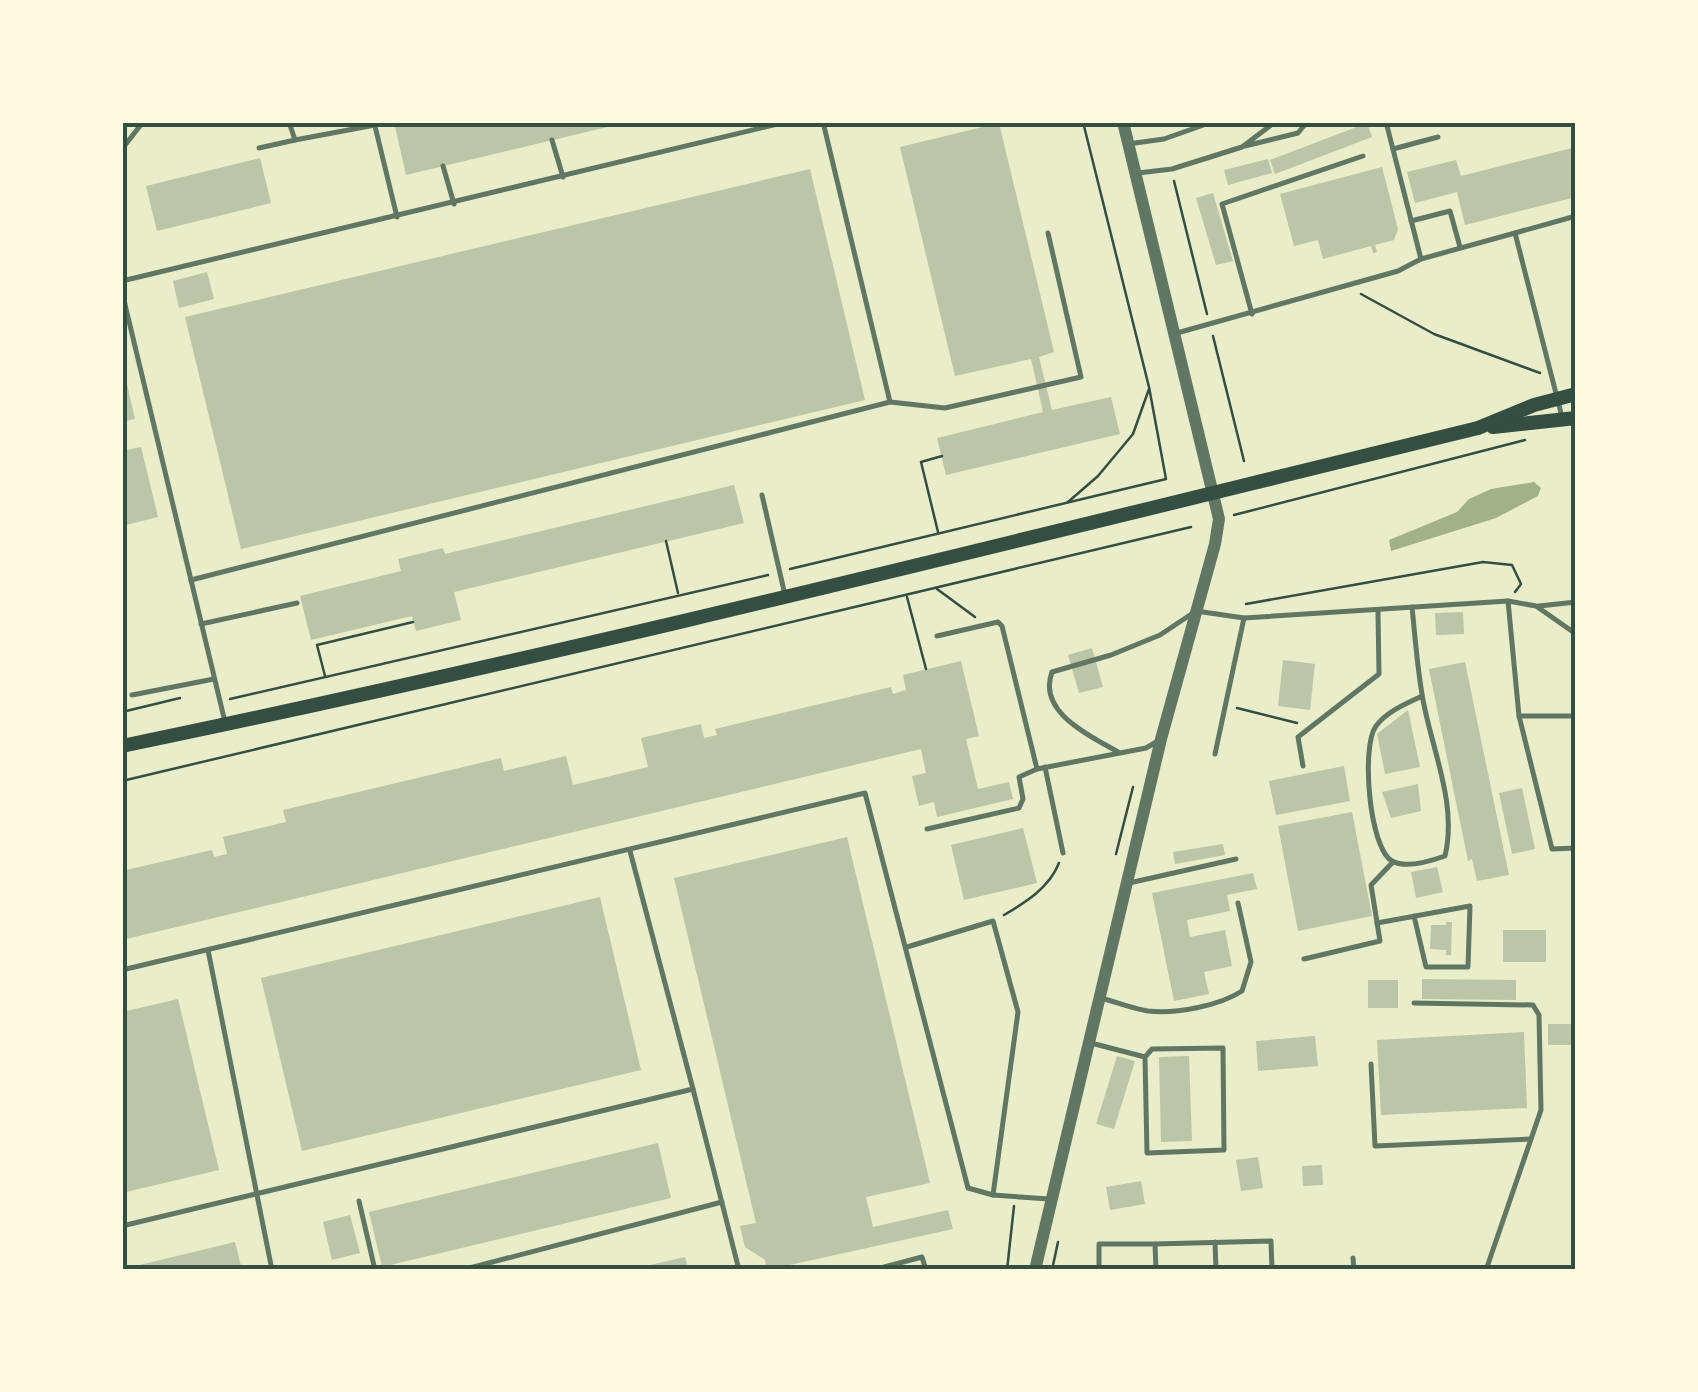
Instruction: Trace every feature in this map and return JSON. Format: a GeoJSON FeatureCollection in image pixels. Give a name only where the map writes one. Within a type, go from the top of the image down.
{"type":"FeatureCollection","features":[{"type":"Feature","properties":{"kind":"main road"},"geometry":{"type":"LineString","coordinates":[[122,746],[785,597],[1478,428],[1576,394]]}},
{"type":"Feature","properties":{"kind":"main road"},"geometry":{"type":"LineString","coordinates":[[1478,428],[1569,419]]}},
{"type":"Feature","properties":{"kind":"street"},"geometry":{"type":"LineString","coordinates":[[1035,1270],[1161,739],[1219,519],[1123,122]]}},
{"type":"Feature","properties":{"kind":"lane"},"geometry":{"type":"LineString","coordinates":[[122,149],[143,122]]}},
{"type":"Feature","properties":{"kind":"lane"},"geometry":{"type":"LineString","coordinates":[[289,122],[294,140]]}},
{"type":"Feature","properties":{"kind":"lane"},"geometry":{"type":"LineString","coordinates":[[122,282],[786,122]]}},
{"type":"Feature","properties":{"kind":"lane"},"geometry":{"type":"LineString","coordinates":[[824,122],[890,402]]}},
{"type":"Feature","properties":{"kind":"lane"},"geometry":{"type":"LineString","coordinates":[[1128,144],[1164,139],[1212,122]]}},
{"type":"Feature","properties":{"kind":"lane"},"geometry":{"type":"LineString","coordinates":[[1242,147],[1275,122]]}},
{"type":"Feature","properties":{"kind":"lane"},"geometry":{"type":"LineString","coordinates":[[1135,173],[1172,169],[1298,133],[1306,122]]}},
{"type":"Feature","properties":{"kind":"lane"},"geometry":{"type":"LineString","coordinates":[[1386,122],[1421,259]]}},
{"type":"Feature","properties":{"kind":"lane"},"geometry":{"type":"LineString","coordinates":[[259,148],[375,124],[397,217]]}},
{"type":"Feature","properties":{"kind":"lane"},"geometry":{"type":"LineString","coordinates":[[1393,149],[1438,138]]}},
{"type":"Feature","properties":{"kind":"lane"},"geometry":{"type":"LineString","coordinates":[[552,140],[563,177]]}},
{"type":"Feature","properties":{"kind":"lane"},"geometry":{"type":"LineString","coordinates":[[1252,314],[1222,204],[1364,156]]}},
{"type":"Feature","properties":{"kind":"lane"},"geometry":{"type":"LineString","coordinates":[[443,166],[454,204]]}},
{"type":"Feature","properties":{"kind":"lane"},"geometry":{"type":"LineString","coordinates":[[1411,221],[1450,211],[1461,248]]}},
{"type":"Feature","properties":{"kind":"lane"},"geometry":{"type":"LineString","coordinates":[[1174,334],[1576,216]]}},
{"type":"Feature","properties":{"kind":"lane"},"geometry":{"type":"LineString","coordinates":[[191,580],[890,402],[944,408],[1082,378],[1048,233]]}},
{"type":"Feature","properties":{"kind":"lane"},"geometry":{"type":"LineString","coordinates":[[1515,233],[1558,398],[1569,419]]}},
{"type":"Feature","properties":{"kind":"lane"},"geometry":{"type":"LineString","coordinates":[[122,292],[226,725]]}},
{"type":"Feature","properties":{"kind":"lane"},"geometry":{"type":"LineString","coordinates":[[762,495],[785,597]]}},
{"type":"Feature","properties":{"kind":"lane"},"geometry":{"type":"LineString","coordinates":[[1118,752],[1069,721],[1052,702],[1047,685],[1052,672],[1111,656],[1160,635],[1196,611],[1244,618],[1508,601],[1536,606],[1576,602]]}},
{"type":"Feature","properties":{"kind":"lane"},"geometry":{"type":"LineString","coordinates":[[1508,601],[1519,716],[1552,849],[1576,848]]}},
{"type":"Feature","properties":{"kind":"lane"},"geometry":{"type":"LineString","coordinates":[[201,624],[297,603]]}},
{"type":"Feature","properties":{"kind":"lane"},"geometry":{"type":"LineString","coordinates":[[1536,606],[1576,634]]}},
{"type":"Feature","properties":{"kind":"lane"},"geometry":{"type":"LineString","coordinates":[[1412,607],[1422,696],[1446,799],[1449,840],[1445,856],[1410,864],[1394,862],[1384,854],[1376,826],[1367,749],[1374,728],[1387,715],[1422,696]]}},
{"type":"Feature","properties":{"kind":"lane"},"geometry":{"type":"LineString","coordinates":[[1303,766],[1298,737],[1379,674],[1378,612]]}},
{"type":"Feature","properties":{"kind":"lane"},"geometry":{"type":"LineString","coordinates":[[1215,754],[1244,618]]}},
{"type":"Feature","properties":{"kind":"lane"},"geometry":{"type":"LineString","coordinates":[[937,636],[985,624],[998,622],[1002,626],[1037,769]]}},
{"type":"Feature","properties":{"kind":"lane"},"geometry":{"type":"LineString","coordinates":[[132,696],[214,679]]}},
{"type":"Feature","properties":{"kind":"lane"},"geometry":{"type":"LineString","coordinates":[[1519,716],[1576,716]]}},
{"type":"Feature","properties":{"kind":"lane"},"geometry":{"type":"LineString","coordinates":[[927,830],[1019,808],[1023,799],[1019,778],[1037,769],[1146,748],[1161,739]]}},
{"type":"Feature","properties":{"kind":"lane"},"geometry":{"type":"LineString","coordinates":[[1045,767],[1063,853]]}},
{"type":"Feature","properties":{"kind":"lane"},"geometry":{"type":"LineString","coordinates":[[122,970],[865,793],[968,1188],[993,1195],[1052,1199]]}},
{"type":"Feature","properties":{"kind":"lane"},"geometry":{"type":"LineString","coordinates":[[630,850],[739,1270]]}},
{"type":"Feature","properties":{"kind":"lane"},"geometry":{"type":"LineString","coordinates":[[1126,883],[1236,860]]}},
{"type":"Feature","properties":{"kind":"lane"},"geometry":{"type":"LineString","coordinates":[[1304,958],[1380,942],[1371,885],[1394,862]]}},
{"type":"Feature","properties":{"kind":"lane"},"geometry":{"type":"LineString","coordinates":[[1098,998],[1148,1011],[1174,1010],[1230,998],[1242,991],[1250,962],[1238,902]]}},
{"type":"Feature","properties":{"kind":"lane"},"geometry":{"type":"LineString","coordinates":[[1377,923],[1414,916],[1470,906],[1468,967],[1426,967],[1414,916]]}},
{"type":"Feature","properties":{"kind":"lane"},"geometry":{"type":"LineString","coordinates":[[908,947],[993,921],[1018,1012],[993,1195]]}},
{"type":"Feature","properties":{"kind":"lane"},"geometry":{"type":"LineString","coordinates":[[208,950],[272,1270]]}},
{"type":"Feature","properties":{"kind":"lane"},"geometry":{"type":"LineString","coordinates":[[1414,1004],[1533,1005],[1539,1015],[1540,1110],[1486,1270]]}},
{"type":"Feature","properties":{"kind":"lane"},"geometry":{"type":"LineString","coordinates":[[1088,1042],[1146,1057]]}},
{"type":"Feature","properties":{"kind":"lane"},"geometry":{"type":"LineString","coordinates":[[1223,1048],[1224,1150],[1146,1154],[1146,1057],[1152,1050],[1223,1048]]}},
{"type":"Feature","properties":{"kind":"lane"},"geometry":{"type":"LineString","coordinates":[[1371,1064],[1375,1146],[1531,1139]]}},
{"type":"Feature","properties":{"kind":"lane"},"geometry":{"type":"LineString","coordinates":[[122,1226],[693,1089]]}},
{"type":"Feature","properties":{"kind":"lane"},"geometry":{"type":"LineString","coordinates":[[359,1201],[375,1270]]}},
{"type":"Feature","properties":{"kind":"lane"},"geometry":{"type":"LineString","coordinates":[[462,1270],[722,1202]]}},
{"type":"Feature","properties":{"kind":"lane"},"geometry":{"type":"LineString","coordinates":[[1099,1270],[1098,1244],[1271,1240],[1272,1270]]}},
{"type":"Feature","properties":{"kind":"lane"},"geometry":{"type":"LineString","coordinates":[[1214,1242],[1216,1270]]}},
{"type":"Feature","properties":{"kind":"lane"},"geometry":{"type":"LineString","coordinates":[[1155,1244],[1156,1270]]}},
{"type":"Feature","properties":{"kind":"lane"},"geometry":{"type":"LineString","coordinates":[[872,1270],[922,1257],[926,1270]]}},
{"type":"Feature","properties":{"kind":"lane"},"geometry":{"type":"LineString","coordinates":[[1353,1258],[1354,1270]]}},
{"type":"Feature","properties":{"kind":"path"},"geometry":{"type":"LineString","coordinates":[[220,702],[1166,479],[1149,387],[1083,122]]}},
{"type":"Feature","properties":{"kind":"path"},"geometry":{"type":"LineString","coordinates":[[1172,169],[1244,461]]}},
{"type":"Feature","properties":{"kind":"path"},"geometry":{"type":"LineString","coordinates":[[1346,286],[1434,334],[1528,370],[1552,374]]}},
{"type":"Feature","properties":{"kind":"path"},"geometry":{"type":"LineString","coordinates":[[1067,503],[1098,476],[1133,434],[1149,387]]}},
{"type":"Feature","properties":{"kind":"path"},"geometry":{"type":"LineString","coordinates":[[1234,516],[1531,439]]}},
{"type":"Feature","properties":{"kind":"path"},"geometry":{"type":"LineString","coordinates":[[938,534],[920,462],[942,456]]}},
{"type":"Feature","properties":{"kind":"path"},"geometry":{"type":"LineString","coordinates":[[122,781],[1190,526]]}},
{"type":"Feature","properties":{"kind":"path"},"geometry":{"type":"LineString","coordinates":[[666,541],[678,595]]}},
{"type":"Feature","properties":{"kind":"path"},"geometry":{"type":"LineString","coordinates":[[1244,618],[1247,602],[1484,562],[1512,565],[1521,584],[1508,601]]}},
{"type":"Feature","properties":{"kind":"path"},"geometry":{"type":"LineString","coordinates":[[936,588],[985,624]]}},
{"type":"Feature","properties":{"kind":"path"},"geometry":{"type":"LineString","coordinates":[[907,595],[926,670]]}},
{"type":"Feature","properties":{"kind":"path"},"geometry":{"type":"LineString","coordinates":[[326,677],[318,645],[413,622]]}},
{"type":"Feature","properties":{"kind":"path"},"geometry":{"type":"LineString","coordinates":[[122,712],[185,697]]}},
{"type":"Feature","properties":{"kind":"path"},"geometry":{"type":"LineString","coordinates":[[1226,706],[1311,726]]}},
{"type":"Feature","properties":{"kind":"path"},"geometry":{"type":"LineString","coordinates":[[1116,854],[1134,784]]}},
{"type":"Feature","properties":{"kind":"path"},"geometry":{"type":"LineString","coordinates":[[993,921],[1030,899],[1054,877],[1063,853]]}},
{"type":"Feature","properties":{"kind":"path"},"geometry":{"type":"LineString","coordinates":[[1008,1270],[1015,1197]]}},
{"type":"Feature","properties":{"kind":"shaded area"},"geometry":{"type":"Polygon","coordinates":[[[1534,482],[1541,488],[1538,496],[1496,518],[1391,551],[1389,540],[1457,512],[1469,499],[1491,489],[1534,482]]]}},
{"type":"Feature","properties":{"kind":"building"},"geometry":{"type":"Polygon","coordinates":[[[394,122],[620,122],[620,124],[406,175],[394,122]]]}},
{"type":"Feature","properties":{"kind":"building"},"geometry":{"type":"Polygon","coordinates":[[[999,123],[1054,352],[1039,357],[1052,410],[1111,397],[1120,434],[946,475],[937,438],[1043,412],[1031,359],[955,376],[900,147],[999,123]]]}},
{"type":"Feature","properties":{"kind":"building"},"geometry":{"type":"Polygon","coordinates":[[[1367,123],[1372,137],[1275,174],[1270,160],[1367,123]]]}},
{"type":"Feature","properties":{"kind":"building"},"geometry":{"type":"Polygon","coordinates":[[[1576,147],[1576,197],[1465,225],[1457,192],[1415,203],[1407,172],[1456,160],[1461,176],[1576,147]]]}},
{"type":"Feature","properties":{"kind":"building"},"geometry":{"type":"Polygon","coordinates":[[[260,158],[271,203],[157,231],[146,186],[260,158]]]}},
{"type":"Feature","properties":{"kind":"building"},"geometry":{"type":"Polygon","coordinates":[[[1268,159],[1272,173],[1228,185],[1224,170],[1268,159]]]}},
{"type":"Feature","properties":{"kind":"building"},"geometry":{"type":"Polygon","coordinates":[[[1382,167],[1398,229],[1394,240],[1375,245],[1377,252],[1373,253],[1371,246],[1323,259],[1318,240],[1294,246],[1280,194],[1382,167]]]}},
{"type":"Feature","properties":{"kind":"building"},"geometry":{"type":"Polygon","coordinates":[[[810,169],[865,400],[241,549],[185,317],[810,169]]]}},
{"type":"Feature","properties":{"kind":"building"},"geometry":{"type":"Polygon","coordinates":[[[1213,193],[1233,261],[1216,265],[1196,198],[1213,193]]]}},
{"type":"Feature","properties":{"kind":"building"},"geometry":{"type":"Polygon","coordinates":[[[207,272],[214,299],[179,308],[173,281],[207,272]]]}},
{"type":"Feature","properties":{"kind":"building"},"geometry":{"type":"Polygon","coordinates":[[[122,372],[135,419],[122,422],[122,372]]]}},
{"type":"Feature","properties":{"kind":"building"},"geometry":{"type":"Polygon","coordinates":[[[141,447],[158,517],[122,526],[122,451],[141,447]]]}},
{"type":"Feature","properties":{"kind":"building"},"geometry":{"type":"Polygon","coordinates":[[[734,485],[744,523],[454,592],[461,620],[416,631],[412,616],[311,640],[300,596],[401,571],[398,559],[443,548],[445,554],[734,485]]]}},
{"type":"Feature","properties":{"kind":"building"},"geometry":{"type":"Polygon","coordinates":[[[1463,612],[1464,634],[1436,635],[1435,613],[1463,612]]]}},
{"type":"Feature","properties":{"kind":"building"},"geometry":{"type":"Polygon","coordinates":[[[1092,648],[1103,687],[1079,693],[1068,655],[1092,648]]]}},
{"type":"Feature","properties":{"kind":"building"},"geometry":{"type":"Polygon","coordinates":[[[1283,660],[1315,664],[1310,710],[1278,706],[1283,660]]]}},
{"type":"Feature","properties":{"kind":"building"},"geometry":{"type":"Polygon","coordinates":[[[961,661],[979,736],[966,739],[978,789],[1009,782],[1013,799],[937,817],[934,802],[919,806],[912,776],[926,773],[921,749],[122,940],[122,871],[212,850],[214,857],[227,854],[223,837],[286,822],[283,810],[501,758],[504,771],[566,756],[573,785],[648,767],[641,738],[701,724],[704,738],[717,735],[715,729],[891,687],[893,694],[906,690],[903,675],[961,661]]]}},
{"type":"Feature","properties":{"kind":"building"},"geometry":{"type":"Polygon","coordinates":[[[1465,662],[1509,875],[1477,881],[1472,859],[1468,861],[1429,669],[1465,662]]]}},
{"type":"Feature","properties":{"kind":"building"},"geometry":{"type":"Polygon","coordinates":[[[1408,710],[1420,767],[1385,774],[1377,734],[1408,710]]]}},
{"type":"Feature","properties":{"kind":"building"},"geometry":{"type":"Polygon","coordinates":[[[1344,766],[1350,801],[1276,815],[1269,781],[1344,766]]]}},
{"type":"Feature","properties":{"kind":"building"},"geometry":{"type":"Polygon","coordinates":[[[1418,784],[1421,811],[1391,818],[1382,792],[1418,784]]]}},
{"type":"Feature","properties":{"kind":"building"},"geometry":{"type":"Polygon","coordinates":[[[1522,788],[1535,849],[1512,854],[1499,793],[1522,788]]]}},
{"type":"Feature","properties":{"kind":"building"},"geometry":{"type":"Polygon","coordinates":[[[1352,812],[1372,916],[1298,931],[1278,826],[1352,812]]]}},
{"type":"Feature","properties":{"kind":"building"},"geometry":{"type":"Polygon","coordinates":[[[1023,828],[1037,883],[964,900],[951,845],[1023,828]]]}},
{"type":"Feature","properties":{"kind":"building"},"geometry":{"type":"Polygon","coordinates":[[[847,837],[930,1183],[866,1197],[873,1227],[948,1210],[953,1229],[767,1270],[765,1260],[745,1247],[740,1226],[756,1223],[674,878],[847,837]]]}},
{"type":"Feature","properties":{"kind":"building"},"geometry":{"type":"Polygon","coordinates":[[[1223,844],[1225,855],[1175,864],[1173,852],[1223,844]]]}},
{"type":"Feature","properties":{"kind":"building"},"geometry":{"type":"Polygon","coordinates":[[[1437,867],[1443,892],[1416,898],[1411,872],[1437,867]]]}},
{"type":"Feature","properties":{"kind":"building"},"geometry":{"type":"Polygon","coordinates":[[[1253,873],[1257,889],[1227,895],[1230,911],[1187,920],[1190,937],[1225,930],[1232,966],[1204,972],[1209,994],[1174,1001],[1152,893],[1253,873]]]}},
{"type":"Feature","properties":{"kind":"building"},"geometry":{"type":"Polygon","coordinates":[[[600,897],[641,1070],[302,1151],[261,978],[600,897]]]}},
{"type":"Feature","properties":{"kind":"building"},"geometry":{"type":"Polygon","coordinates":[[[1452,922],[1451,955],[1446,955],[1446,950],[1430,949],[1431,925],[1452,922]]]}},
{"type":"Feature","properties":{"kind":"building"},"geometry":{"type":"Polygon","coordinates":[[[1503,930],[1546,930],[1546,962],[1503,962],[1503,930]]]}},
{"type":"Feature","properties":{"kind":"building"},"geometry":{"type":"Polygon","coordinates":[[[1422,979],[1516,980],[1516,1000],[1422,999],[1422,979]]]}},
{"type":"Feature","properties":{"kind":"building"},"geometry":{"type":"Polygon","coordinates":[[[1368,980],[1398,980],[1398,1008],[1368,1008],[1368,980]]]}},
{"type":"Feature","properties":{"kind":"building"},"geometry":{"type":"Polygon","coordinates":[[[178,999],[219,1170],[122,1193],[122,1012],[178,999]]]}},
{"type":"Feature","properties":{"kind":"building"},"geometry":{"type":"Polygon","coordinates":[[[1548,1024],[1572,1024],[1572,1045],[1548,1045],[1548,1024]]]}},
{"type":"Feature","properties":{"kind":"building"},"geometry":{"type":"Polygon","coordinates":[[[1524,1032],[1527,1108],[1381,1115],[1377,1040],[1524,1032]]]}},
{"type":"Feature","properties":{"kind":"building"},"geometry":{"type":"Polygon","coordinates":[[[1315,1036],[1318,1066],[1258,1071],[1256,1041],[1315,1036]]]}},
{"type":"Feature","properties":{"kind":"building"},"geometry":{"type":"Polygon","coordinates":[[[1117,1056],[1135,1061],[1114,1129],[1096,1124],[1117,1056]]]}},
{"type":"Feature","properties":{"kind":"building"},"geometry":{"type":"Polygon","coordinates":[[[1189,1056],[1192,1141],[1161,1142],[1159,1057],[1189,1056]]]}},
{"type":"Feature","properties":{"kind":"building"},"geometry":{"type":"Polygon","coordinates":[[[658,1143],[671,1198],[382,1267],[369,1212],[658,1143]]]}},
{"type":"Feature","properties":{"kind":"building"},"geometry":{"type":"Polygon","coordinates":[[[1258,1157],[1263,1188],[1241,1191],[1236,1160],[1258,1157]]]}},
{"type":"Feature","properties":{"kind":"building"},"geometry":{"type":"Polygon","coordinates":[[[1322,1165],[1323,1185],[1303,1186],[1302,1166],[1322,1165]]]}},
{"type":"Feature","properties":{"kind":"building"},"geometry":{"type":"Polygon","coordinates":[[[1141,1181],[1145,1204],[1110,1210],[1106,1187],[1141,1181]]]}},
{"type":"Feature","properties":{"kind":"building"},"geometry":{"type":"Polygon","coordinates":[[[350,1215],[360,1253],[332,1260],[323,1222],[350,1215]]]}},
{"type":"Feature","properties":{"kind":"building"},"geometry":{"type":"Polygon","coordinates":[[[235,1242],[242,1270],[127,1270],[127,1268],[235,1242]]]}},
{"type":"Feature","properties":{"kind":"building"},"geometry":{"type":"Polygon","coordinates":[[[685,1257],[689,1270],[637,1270],[637,1268],[685,1257]]]}}]}
